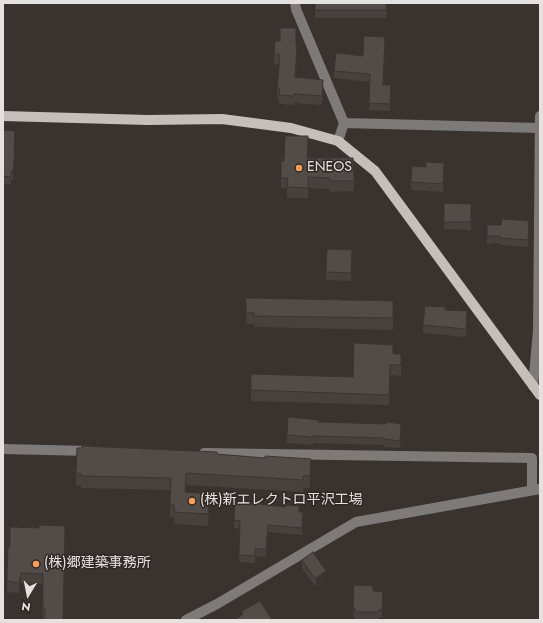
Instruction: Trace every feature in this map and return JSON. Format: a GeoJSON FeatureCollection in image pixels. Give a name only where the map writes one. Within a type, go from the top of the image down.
{"type":"FeatureCollection","features":[{"type":"Feature","properties":{"kind":"main road"},"geometry":{"type":"LineString","coordinates":[[3,116],[148,120],[222,119],[291,128],[338,141],[375,171],[540,395]]}},
{"type":"Feature","properties":{"kind":"street"},"geometry":{"type":"LineString","coordinates":[[295,3],[296,9],[344,123],[338,141]]}},
{"type":"Feature","properties":{"kind":"street"},"geometry":{"type":"LineString","coordinates":[[533,386],[538,331],[540,116]]}},
{"type":"Feature","properties":{"kind":"street"},"geometry":{"type":"LineString","coordinates":[[344,123],[540,128]]}},
{"type":"Feature","properties":{"kind":"street"},"geometry":{"type":"LineString","coordinates":[[3,450],[98,451]]}},
{"type":"Feature","properties":{"kind":"street"},"geometry":{"type":"LineString","coordinates":[[186,620],[217,604],[356,522],[536,489],[532,458],[192,452]]}},
{"type":"Feature","properties":{"kind":"building"},"geometry":{"type":"Polygon","coordinates":[[[315,3],[386,3],[387,10],[315,10],[315,3]]]}},
{"type":"Feature","properties":{"kind":"building"},"geometry":{"type":"Polygon","coordinates":[[[280,28],[296,28],[297,46],[295,77],[323,80],[322,96],[294,94],[294,96],[279,95],[280,89],[277,89],[280,55],[274,54],[275,41],[280,41],[280,28]]]}},
{"type":"Feature","properties":{"kind":"building"},"geometry":{"type":"Polygon","coordinates":[[[364,36],[385,37],[383,85],[391,85],[390,104],[369,103],[370,74],[334,71],[336,53],[363,56],[364,36]]]}},
{"type":"Feature","properties":{"kind":"building"},"geometry":{"type":"Polygon","coordinates":[[[3,130],[15,131],[15,151],[13,172],[11,172],[11,177],[3,176],[3,130]]]}},
{"type":"Feature","properties":{"kind":"building"},"geometry":{"type":"Polygon","coordinates":[[[285,136],[308,136],[307,158],[353,158],[354,181],[330,181],[330,178],[308,177],[308,188],[287,187],[288,178],[281,178],[281,161],[284,161],[285,136]]]}},
{"type":"Feature","properties":{"kind":"building"},"geometry":{"type":"Polygon","coordinates":[[[426,162],[444,163],[443,184],[411,182],[412,166],[426,167],[426,162]]]}},
{"type":"Feature","properties":{"kind":"building"},"geometry":{"type":"Polygon","coordinates":[[[444,203],[471,204],[471,222],[444,222],[444,203]]]}},
{"type":"Feature","properties":{"kind":"building"},"geometry":{"type":"Polygon","coordinates":[[[502,219],[529,221],[528,240],[500,238],[500,236],[487,236],[487,225],[501,225],[502,219]]]}},
{"type":"Feature","properties":{"kind":"building"},"geometry":{"type":"Polygon","coordinates":[[[327,249],[352,250],[351,273],[326,272],[327,249]]]}},
{"type":"Feature","properties":{"kind":"building"},"geometry":{"type":"Polygon","coordinates":[[[246,298],[393,301],[393,318],[254,316],[254,313],[246,313],[246,298]]]}},
{"type":"Feature","properties":{"kind":"building"},"geometry":{"type":"Polygon","coordinates":[[[425,306],[445,307],[445,310],[467,311],[466,329],[423,325],[425,306]]]}},
{"type":"Feature","properties":{"kind":"building"},"geometry":{"type":"Polygon","coordinates":[[[354,343],[393,345],[393,354],[401,354],[401,365],[390,365],[389,395],[251,390],[251,374],[353,377],[354,343]]]}},
{"type":"Feature","properties":{"kind":"building"},"geometry":{"type":"Polygon","coordinates":[[[288,417],[319,420],[318,422],[386,424],[388,422],[401,424],[400,441],[384,438],[287,435],[288,417]]]}},
{"type":"Feature","properties":{"kind":"building"},"geometry":{"type":"Polygon","coordinates":[[[82,446],[217,452],[217,454],[265,458],[265,456],[311,459],[310,476],[303,476],[303,480],[186,473],[185,492],[209,494],[208,514],[174,512],[174,505],[170,505],[171,478],[81,476],[81,474],[76,473],[77,448],[82,448],[82,446]]]}},
{"type":"Feature","properties":{"kind":"building"},"geometry":{"type":"Polygon","coordinates":[[[235,501],[285,507],[285,505],[299,506],[299,512],[303,512],[302,528],[268,525],[266,549],[255,549],[255,556],[239,555],[240,521],[234,520],[235,501]]]}},
{"type":"Feature","properties":{"kind":"building","name":"(株)郷建築事務所"},"geometry":{"type":"Polygon","coordinates":[[[39,525],[65,526],[63,620],[45,620],[45,608],[43,608],[43,574],[21,573],[19,583],[7,581],[10,527],[39,528],[39,525]]]}},
{"type":"Feature","properties":{"kind":"building"},"geometry":{"type":"Polygon","coordinates":[[[313,552],[326,571],[316,578],[302,560],[313,552]]]}},
{"type":"Feature","properties":{"kind":"building"},"geometry":{"type":"Polygon","coordinates":[[[354,585],[373,586],[373,591],[383,592],[382,610],[379,610],[379,612],[355,612],[355,609],[353,609],[354,585]]]}},
{"type":"Feature","properties":{"kind":"building"},"geometry":{"type":"Polygon","coordinates":[[[260,601],[272,620],[235,620],[243,614],[242,611],[260,601]]]}},
{"type":"Feature","properties":{"kind":"place","name":"ENEOS"},"geometry":{"type":"Point","coordinates":[299,168]}},
{"type":"Feature","properties":{"kind":"place","name":"(株)新エレクトロ平沢工場"},"geometry":{"type":"Point","coordinates":[192,501]}},
{"type":"Feature","properties":{"kind":"place","name":"(株)郷建築事務所"},"geometry":{"type":"Point","coordinates":[36,564]}}]}
